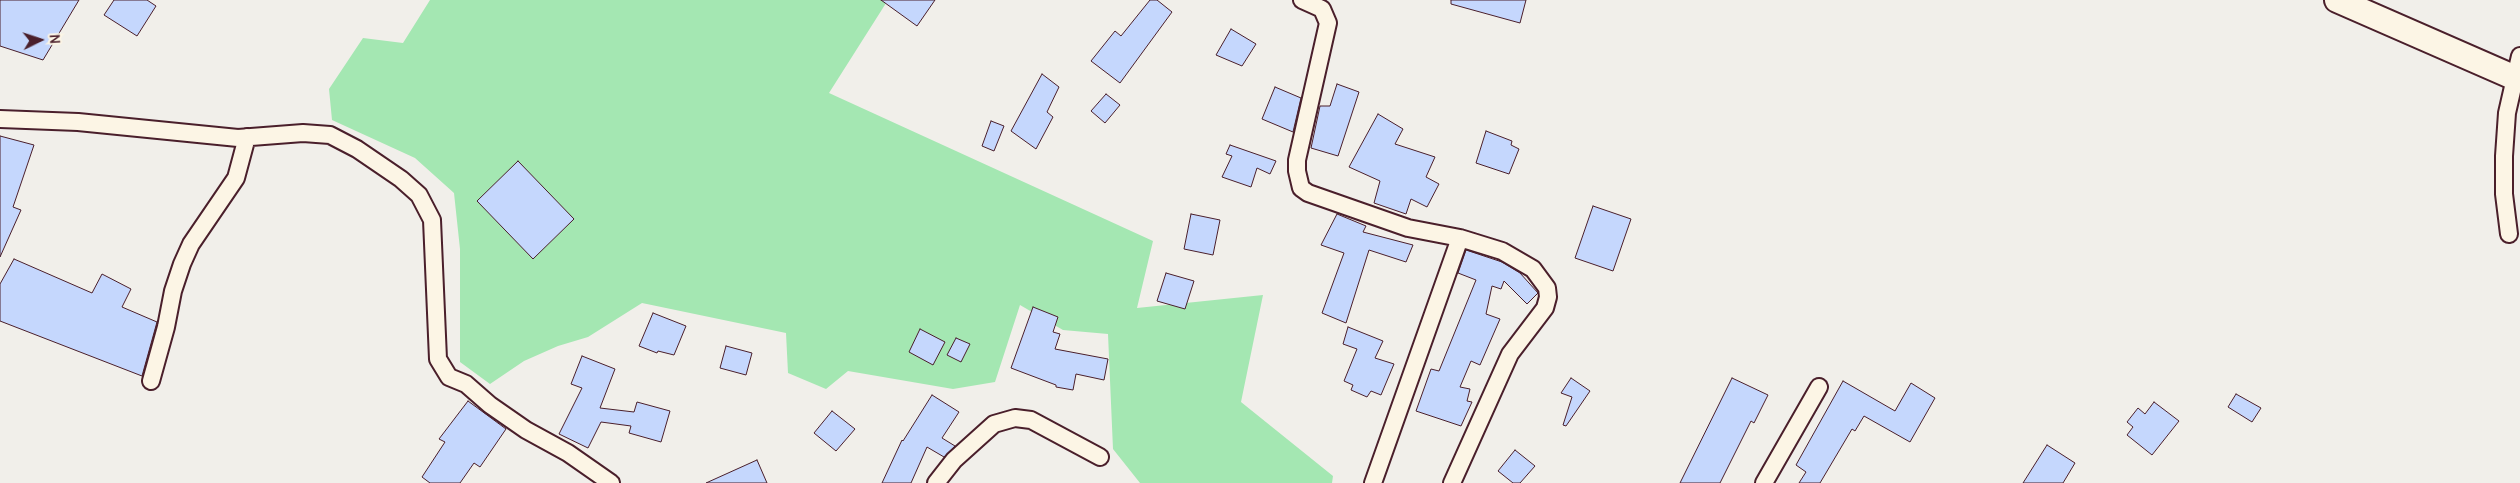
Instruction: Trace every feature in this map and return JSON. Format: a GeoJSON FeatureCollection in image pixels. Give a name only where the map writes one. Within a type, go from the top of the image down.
{"type":"FeatureCollection","features":[{"type":"Feature","properties":{"kind":"street"},"geometry":{"type":"LineString","coordinates":[[1302,0],[1322,9],[1328,23],[1298,160],[1297,171],[1301,188],[1308,194],[1408,228],[1460,238],[1502,251],[1533,269],[1547,288],[1548,297],[1545,308],[1510,354],[1452,483]]}},
{"type":"Feature","properties":{"kind":"street"},"geometry":{"type":"LineString","coordinates":[[2337,0],[2518,71],[2507,113],[2504,156],[2504,194],[2509,234]]}},
{"type":"Feature","properties":{"kind":"street"},"geometry":{"type":"LineString","coordinates":[[0,119],[78,122],[247,137],[303,132],[330,135],[401,179],[420,195],[432,220],[438,360],[449,377],[466,384],[526,430],[568,454],[611,483]]}},
{"type":"Feature","properties":{"kind":"street"},"geometry":{"type":"LineString","coordinates":[[151,381],[166,327],[173,291],[182,264],[191,244],[236,178],[247,137]]}},
{"type":"Feature","properties":{"kind":"street"},"geometry":{"type":"LineString","coordinates":[[1372,483],[1460,238]]}},
{"type":"Feature","properties":{"kind":"street"},"geometry":{"type":"LineString","coordinates":[[1764,483],[1819,387]]}},
{"type":"Feature","properties":{"kind":"street"},"geometry":{"type":"LineString","coordinates":[[936,483],[954,460],[994,424],[1016,418],[1031,420],[1100,457]]}},
{"type":"Feature","properties":{"kind":"green space"},"geometry":{"type":"Polygon","coordinates":[[[430,0],[888,0],[829,93],[1153,241],[1137,308],[1263,295],[1241,402],[1333,476],[1332,483],[1140,483],[1113,449],[1108,334],[1063,330],[1020,305],[995,382],[953,389],[848,371],[826,389],[788,373],[786,333],[642,303],[588,337],[558,346],[524,361],[490,384],[460,362],[460,249],[454,193],[415,158],[332,120],[329,89],[363,38],[403,43],[430,0]]]}},
{"type":"Feature","properties":{"kind":"building"},"geometry":{"type":"Polygon","coordinates":[[[0,0],[79,0],[43,60],[0,46],[0,0]]]}},
{"type":"Feature","properties":{"kind":"building"},"geometry":{"type":"Polygon","coordinates":[[[114,0],[147,0],[156,6],[137,36],[104,15],[114,0]]]}},
{"type":"Feature","properties":{"kind":"building"},"geometry":{"type":"Polygon","coordinates":[[[881,0],[935,0],[917,26],[881,0]]]}},
{"type":"Feature","properties":{"kind":"building"},"geometry":{"type":"Polygon","coordinates":[[[1150,0],[1157,0],[1172,12],[1120,83],[1091,61],[1115,31],[1121,36],[1150,0]]]}},
{"type":"Feature","properties":{"kind":"building"},"geometry":{"type":"Polygon","coordinates":[[[1451,0],[1526,0],[1520,23],[1451,4],[1451,0]]]}},
{"type":"Feature","properties":{"kind":"building"},"geometry":{"type":"Polygon","coordinates":[[[1231,29],[1256,44],[1242,66],[1216,55],[1231,29]]]}},
{"type":"Feature","properties":{"kind":"building"},"geometry":{"type":"Polygon","coordinates":[[[1042,74],[1059,87],[1047,112],[1053,117],[1036,149],[1011,131],[1042,74]]]}},
{"type":"Feature","properties":{"kind":"building"},"geometry":{"type":"Polygon","coordinates":[[[1337,84],[1359,92],[1338,156],[1311,148],[1320,106],[1330,106],[1337,84]]]}},
{"type":"Feature","properties":{"kind":"building"},"geometry":{"type":"Polygon","coordinates":[[[1275,87],[1301,98],[1293,132],[1262,119],[1275,87]]]}},
{"type":"Feature","properties":{"kind":"building"},"geometry":{"type":"Polygon","coordinates":[[[1106,94],[1120,105],[1105,123],[1091,111],[1106,94]]]}},
{"type":"Feature","properties":{"kind":"building"},"geometry":{"type":"Polygon","coordinates":[[[1378,114],[1403,129],[1395,144],[1435,157],[1426,177],[1439,184],[1427,207],[1411,199],[1406,214],[1374,203],[1380,181],[1349,167],[1378,114]]]}},
{"type":"Feature","properties":{"kind":"building"},"geometry":{"type":"Polygon","coordinates":[[[991,121],[1004,126],[994,151],[982,146],[991,121]]]}},
{"type":"Feature","properties":{"kind":"building"},"geometry":{"type":"Polygon","coordinates":[[[1486,131],[1512,141],[1511,145],[1519,149],[1509,174],[1476,163],[1486,131]]]}},
{"type":"Feature","properties":{"kind":"building"},"geometry":{"type":"Polygon","coordinates":[[[0,136],[34,145],[13,207],[21,210],[0,257],[0,136]]]}},
{"type":"Feature","properties":{"kind":"building"},"geometry":{"type":"Polygon","coordinates":[[[1230,145],[1276,161],[1270,174],[1257,168],[1251,187],[1222,177],[1232,156],[1226,154],[1230,145]]]}},
{"type":"Feature","properties":{"kind":"building"},"geometry":{"type":"Polygon","coordinates":[[[518,161],[574,219],[533,259],[477,201],[518,161]]]}},
{"type":"Feature","properties":{"kind":"building"},"geometry":{"type":"Polygon","coordinates":[[[1593,206],[1631,219],[1613,271],[1575,258],[1593,206]]]}},
{"type":"Feature","properties":{"kind":"building"},"geometry":{"type":"Polygon","coordinates":[[[1191,214],[1220,220],[1213,255],[1184,249],[1191,214]]]}},
{"type":"Feature","properties":{"kind":"building"},"geometry":{"type":"Polygon","coordinates":[[[1337,214],[1366,226],[1363,232],[1413,245],[1406,262],[1369,250],[1346,323],[1322,313],[1344,253],[1321,245],[1337,214]]]}},
{"type":"Feature","properties":{"kind":"building"},"geometry":{"type":"Polygon","coordinates":[[[1466,250],[1502,262],[1520,273],[1538,293],[1527,304],[1504,281],[1501,289],[1492,286],[1486,314],[1500,319],[1480,365],[1471,361],[1460,387],[1470,389],[1467,401],[1472,402],[1461,426],[1416,411],[1431,369],[1439,371],[1476,280],[1458,273],[1466,250]]]}},
{"type":"Feature","properties":{"kind":"building"},"geometry":{"type":"Polygon","coordinates":[[[14,259],[92,293],[102,274],[131,289],[122,307],[157,322],[142,376],[0,321],[0,284],[14,259]]]}},
{"type":"Feature","properties":{"kind":"building"},"geometry":{"type":"Polygon","coordinates":[[[1166,273],[1194,281],[1185,309],[1157,301],[1166,273]]]}},
{"type":"Feature","properties":{"kind":"building"},"geometry":{"type":"Polygon","coordinates":[[[1033,307],[1058,317],[1053,332],[1060,334],[1055,349],[1108,359],[1104,380],[1076,374],[1073,390],[1056,387],[1056,385],[1011,368],[1033,307]]]}},
{"type":"Feature","properties":{"kind":"building"},"geometry":{"type":"Polygon","coordinates":[[[653,313],[686,326],[674,355],[658,351],[657,353],[639,346],[653,313]]]}},
{"type":"Feature","properties":{"kind":"building"},"geometry":{"type":"Polygon","coordinates":[[[1348,327],[1383,341],[1375,358],[1394,364],[1381,395],[1371,391],[1367,397],[1351,390],[1353,385],[1344,381],[1357,349],[1343,344],[1348,327]]]}},
{"type":"Feature","properties":{"kind":"building"},"geometry":{"type":"Polygon","coordinates":[[[920,329],[945,342],[933,365],[909,352],[920,329]]]}},
{"type":"Feature","properties":{"kind":"building"},"geometry":{"type":"Polygon","coordinates":[[[956,338],[970,344],[961,362],[947,355],[956,338]]]}},
{"type":"Feature","properties":{"kind":"building"},"geometry":{"type":"Polygon","coordinates":[[[726,346],[752,353],[746,375],[720,368],[726,346]]]}},
{"type":"Feature","properties":{"kind":"building"},"geometry":{"type":"Polygon","coordinates":[[[582,356],[615,369],[600,408],[634,412],[637,402],[670,411],[661,442],[629,433],[631,426],[601,422],[588,448],[559,434],[582,388],[571,384],[582,356]]]}},
{"type":"Feature","properties":{"kind":"building"},"geometry":{"type":"Polygon","coordinates":[[[1571,378],[1590,391],[1566,426],[1563,425],[1572,397],[1561,393],[1571,378]]]}},
{"type":"Feature","properties":{"kind":"building"},"geometry":{"type":"Polygon","coordinates":[[[1732,378],[1768,395],[1754,423],[1751,421],[1720,483],[1680,483],[1732,378]]]}},
{"type":"Feature","properties":{"kind":"building"},"geometry":{"type":"Polygon","coordinates":[[[1843,381],[1895,411],[1911,383],[1935,398],[1910,442],[1864,416],[1855,431],[1852,429],[1820,483],[1799,483],[1806,472],[1796,465],[1843,381]]]}},
{"type":"Feature","properties":{"kind":"building"},"geometry":{"type":"Polygon","coordinates":[[[2236,394],[2261,408],[2252,422],[2228,407],[2236,394]]]}},
{"type":"Feature","properties":{"kind":"building"},"geometry":{"type":"Polygon","coordinates":[[[932,395],[959,412],[942,438],[955,446],[944,457],[927,447],[911,483],[882,483],[902,440],[932,395]]]}},
{"type":"Feature","properties":{"kind":"building"},"geometry":{"type":"Polygon","coordinates":[[[468,401],[506,429],[480,467],[474,463],[460,483],[430,483],[422,477],[445,442],[439,439],[468,401]]]}},
{"type":"Feature","properties":{"kind":"building"},"geometry":{"type":"Polygon","coordinates":[[[2154,402],[2179,421],[2152,455],[2127,435],[2133,427],[2127,422],[2138,408],[2145,414],[2154,402]]]}},
{"type":"Feature","properties":{"kind":"building"},"geometry":{"type":"Polygon","coordinates":[[[832,411],[855,429],[836,451],[814,433],[832,411]]]}},
{"type":"Feature","properties":{"kind":"building"},"geometry":{"type":"Polygon","coordinates":[[[2047,445],[2075,463],[2063,483],[2023,483],[2047,445]]]}},
{"type":"Feature","properties":{"kind":"building"},"geometry":{"type":"Polygon","coordinates":[[[1515,450],[1535,466],[1520,483],[1513,483],[1498,471],[1515,450]]]}},
{"type":"Feature","properties":{"kind":"building"},"geometry":{"type":"Polygon","coordinates":[[[757,460],[767,483],[706,483],[757,460]]]}}]}
